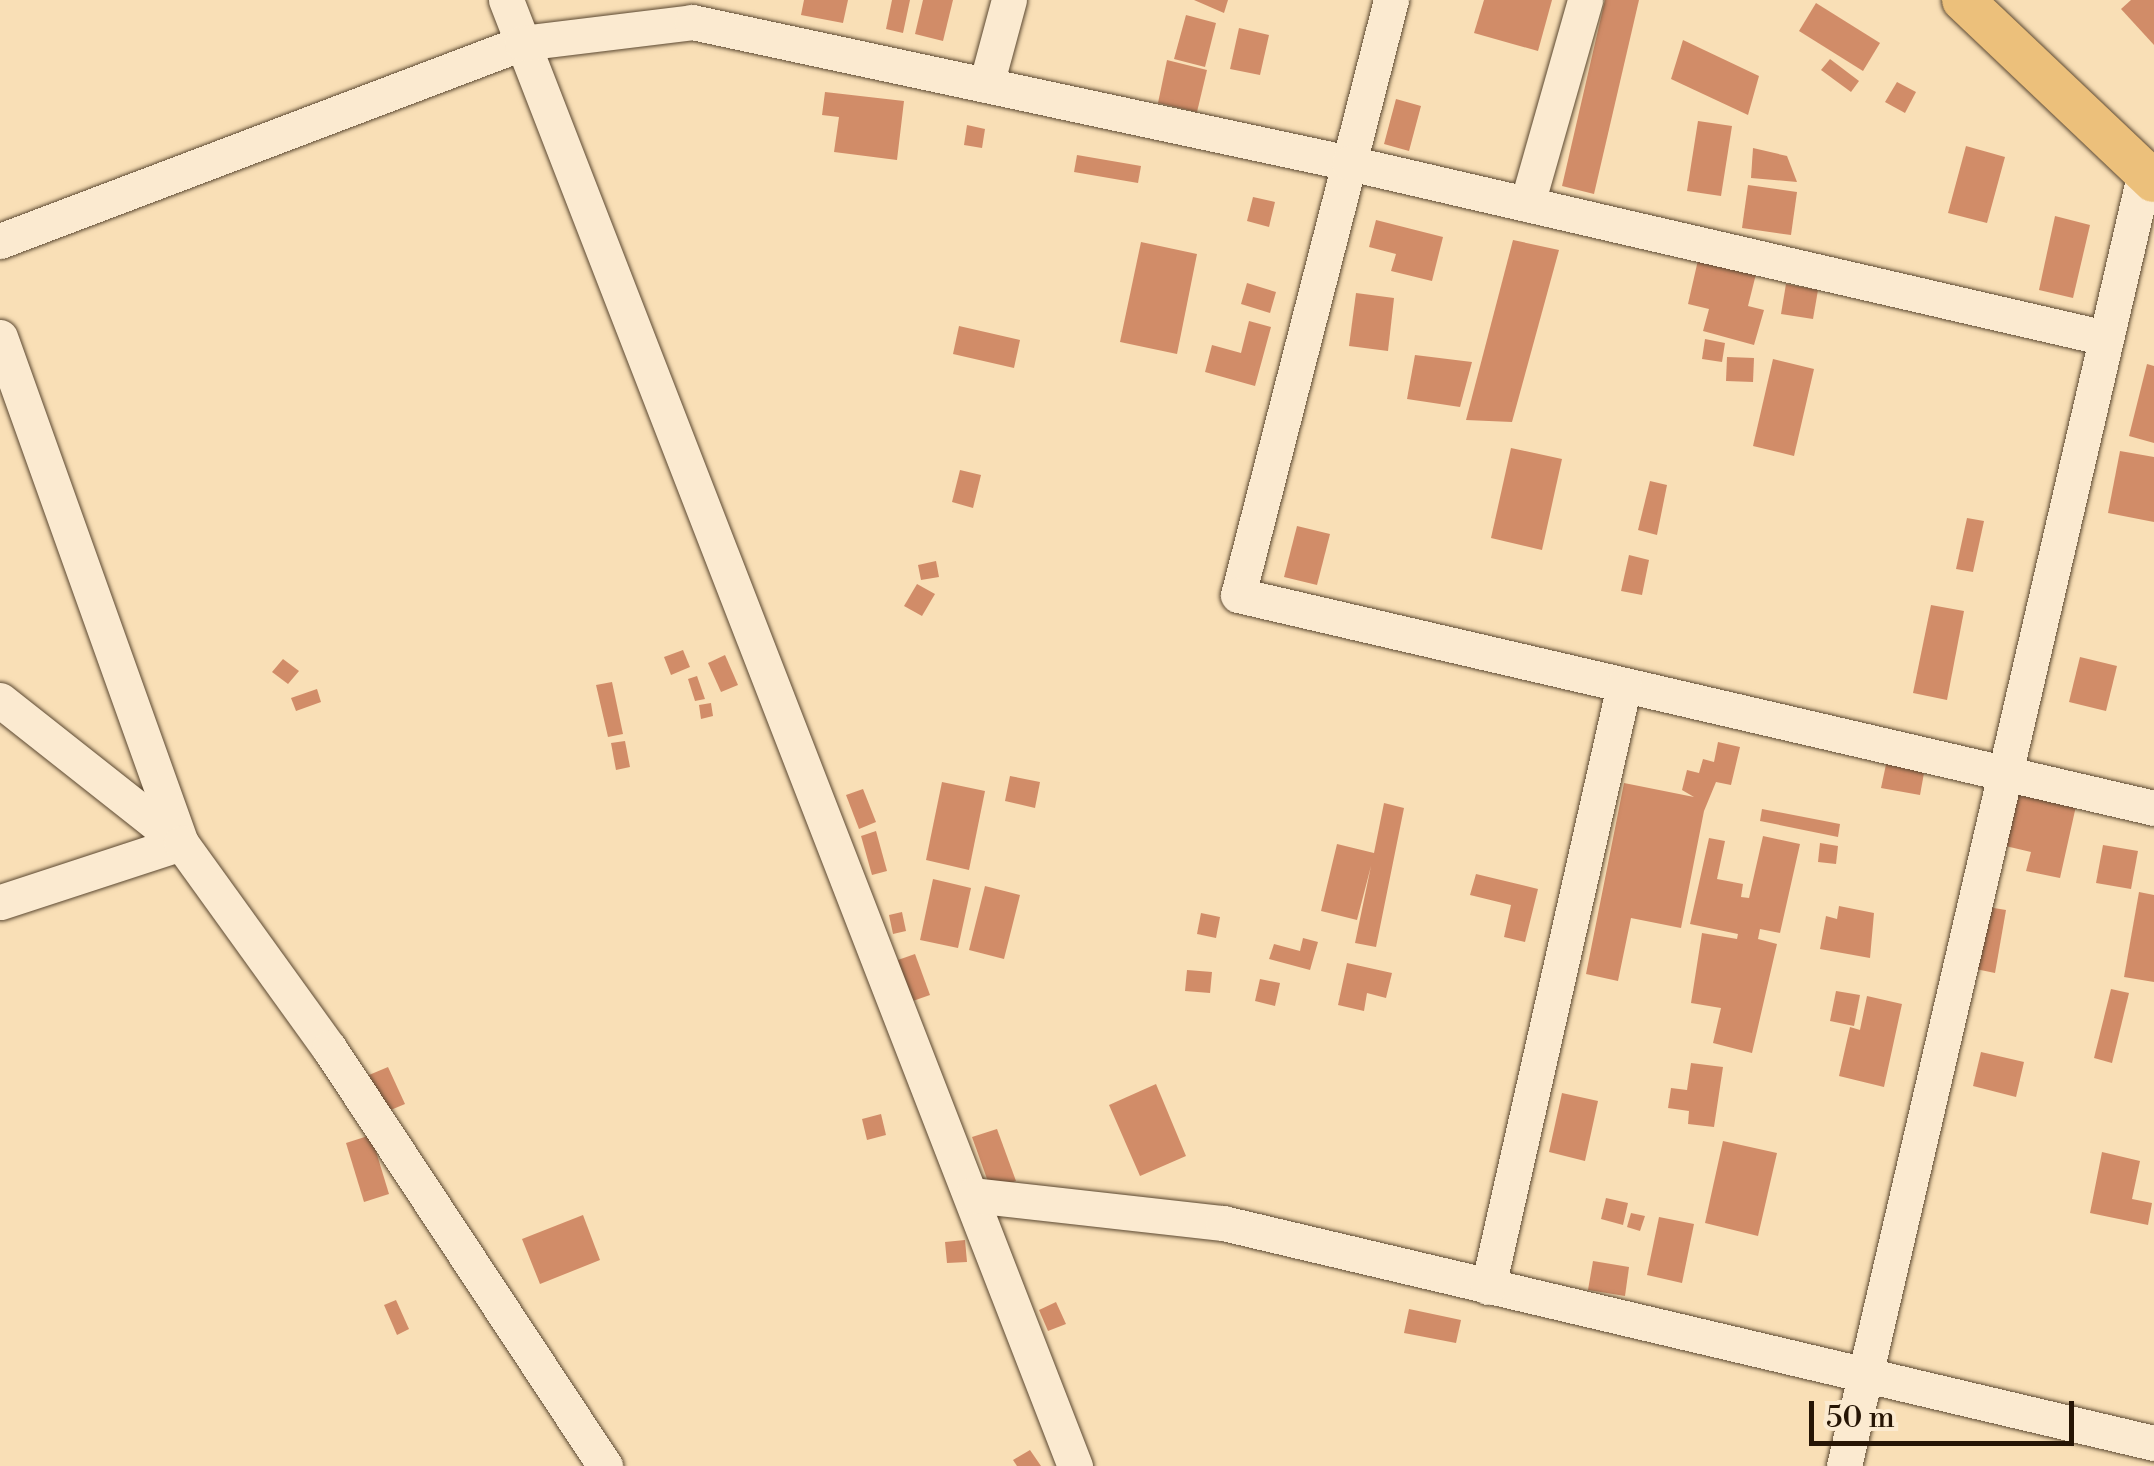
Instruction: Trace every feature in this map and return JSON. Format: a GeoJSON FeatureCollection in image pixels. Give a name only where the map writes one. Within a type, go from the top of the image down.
{"type":"FeatureCollection","features":[{"type":"Feature","properties":{"kind":"main road"},"geometry":{"type":"LineString","coordinates":[[1963,0],[2150,176]]}},
{"type":"Feature","properties":{"kind":"street"},"geometry":{"type":"LineString","coordinates":[[506,0],[1075,1466]]}},
{"type":"Feature","properties":{"kind":"street"},"geometry":{"type":"LineString","coordinates":[[986,85],[1008,0]]}},
{"type":"Feature","properties":{"kind":"street"},"geometry":{"type":"LineString","coordinates":[[1390,0],[1238,595],[2154,808]]}},
{"type":"Feature","properties":{"kind":"street"},"geometry":{"type":"LineString","coordinates":[[1527,204],[1585,0]]}},
{"type":"Feature","properties":{"kind":"street"},"geometry":{"type":"LineString","coordinates":[[0,242],[522,43],[692,22],[1350,162],[2106,338]]}},
{"type":"Feature","properties":{"kind":"street"},"geometry":{"type":"LineString","coordinates":[[1844,1466],[2106,338],[2150,176]]}},
{"type":"Feature","properties":{"kind":"street"},"geometry":{"type":"LineString","coordinates":[[0,336],[181,842],[329,1048],[605,1466]]}},
{"type":"Feature","properties":{"kind":"street"},"geometry":{"type":"LineString","coordinates":[[1488,1287],[1624,685]]}},
{"type":"Feature","properties":{"kind":"street"},"geometry":{"type":"LineString","coordinates":[[0,700],[181,842]]}},
{"type":"Feature","properties":{"kind":"street"},"geometry":{"type":"LineString","coordinates":[[0,902],[181,842]]}},
{"type":"Feature","properties":{"kind":"street"},"geometry":{"type":"LineString","coordinates":[[973,1195],[1223,1223],[1863,1379],[2154,1443]]}},
{"type":"Feature","properties":{"kind":"building"},"geometry":{"type":"Polygon","coordinates":[[[804,0],[848,0],[843,23],[801,15],[804,0]]]}},
{"type":"Feature","properties":{"kind":"building"},"geometry":{"type":"Polygon","coordinates":[[[892,0],[910,0],[903,33],[886,29],[892,0]]]}},
{"type":"Feature","properties":{"kind":"building"},"geometry":{"type":"Polygon","coordinates":[[[923,0],[953,0],[943,41],[915,34],[923,0]]]}},
{"type":"Feature","properties":{"kind":"building"},"geometry":{"type":"Polygon","coordinates":[[[1194,0],[1228,0],[1224,13],[1194,0]]]}},
{"type":"Feature","properties":{"kind":"building"},"geometry":{"type":"Polygon","coordinates":[[[1484,0],[1552,0],[1538,51],[1474,33],[1484,0]]]}},
{"type":"Feature","properties":{"kind":"building"},"geometry":{"type":"Polygon","coordinates":[[[1605,0],[1639,0],[1594,194],[1562,186],[1605,0]]]}},
{"type":"Feature","properties":{"kind":"building"},"geometry":{"type":"Polygon","coordinates":[[[2131,0],[2154,0],[2154,45],[2121,9],[2131,0]]]}},
{"type":"Feature","properties":{"kind":"building"},"geometry":{"type":"Polygon","coordinates":[[[1816,3],[1880,43],[1863,71],[1799,31],[1816,3]]]}},
{"type":"Feature","properties":{"kind":"building"},"geometry":{"type":"Polygon","coordinates":[[[1186,15],[1216,23],[1205,67],[1174,59],[1186,15]]]}},
{"type":"Feature","properties":{"kind":"building"},"geometry":{"type":"Polygon","coordinates":[[[1239,28],[1269,35],[1260,75],[1230,69],[1239,28]]]}},
{"type":"Feature","properties":{"kind":"building"},"geometry":{"type":"Polygon","coordinates":[[[1683,40],[1759,76],[1748,115],[1671,79],[1683,40]]]}},
{"type":"Feature","properties":{"kind":"building"},"geometry":{"type":"Polygon","coordinates":[[[1830,59],[1859,81],[1851,92],[1821,70],[1830,59]]]}},
{"type":"Feature","properties":{"kind":"building"},"geometry":{"type":"Polygon","coordinates":[[[1167,60],[1207,70],[1197,112],[1158,103],[1167,60]]]}},
{"type":"Feature","properties":{"kind":"building"},"geometry":{"type":"Polygon","coordinates":[[[1897,82],[1916,92],[1905,113],[1885,102],[1897,82]]]}},
{"type":"Feature","properties":{"kind":"building"},"geometry":{"type":"Polygon","coordinates":[[[825,92],[904,101],[897,160],[834,152],[839,117],[822,115],[825,92]]]}},
{"type":"Feature","properties":{"kind":"building"},"geometry":{"type":"Polygon","coordinates":[[[1396,99],[1421,106],[1409,151],[1384,144],[1396,99]]]}},
{"type":"Feature","properties":{"kind":"building"},"geometry":{"type":"Polygon","coordinates":[[[1698,121],[1732,126],[1721,196],[1687,191],[1698,121]]]}},
{"type":"Feature","properties":{"kind":"building"},"geometry":{"type":"Polygon","coordinates":[[[967,125],[985,129],[982,148],[964,145],[967,125]]]}},
{"type":"Feature","properties":{"kind":"building"},"geometry":{"type":"Polygon","coordinates":[[[1966,146],[2005,157],[1987,223],[1948,213],[1966,146]]]}},
{"type":"Feature","properties":{"kind":"building"},"geometry":{"type":"Polygon","coordinates":[[[1753,148],[1787,156],[1797,182],[1751,178],[1753,148]]]}},
{"type":"Feature","properties":{"kind":"building"},"geometry":{"type":"Polygon","coordinates":[[[1077,155],[1141,166],[1138,183],[1074,172],[1077,155]]]}},
{"type":"Feature","properties":{"kind":"building"},"geometry":{"type":"Polygon","coordinates":[[[1748,185],[1797,192],[1791,235],[1742,228],[1748,185]]]}},
{"type":"Feature","properties":{"kind":"building"},"geometry":{"type":"Polygon","coordinates":[[[1253,197],[1275,202],[1269,227],[1247,221],[1253,197]]]}},
{"type":"Feature","properties":{"kind":"building"},"geometry":{"type":"Polygon","coordinates":[[[2055,216],[2090,225],[2073,298],[2039,290],[2055,216]]]}},
{"type":"Feature","properties":{"kind":"building"},"geometry":{"type":"Polygon","coordinates":[[[1376,220],[1443,237],[1432,281],[1391,271],[1396,254],[1369,247],[1376,220]]]}},
{"type":"Feature","properties":{"kind":"building"},"geometry":{"type":"Polygon","coordinates":[[[1513,240],[1559,250],[1512,422],[1466,420],[1513,240]]]}},
{"type":"Feature","properties":{"kind":"building"},"geometry":{"type":"Polygon","coordinates":[[[1141,242],[1197,254],[1177,354],[1120,342],[1141,242]]]}},
{"type":"Feature","properties":{"kind":"building"},"geometry":{"type":"Polygon","coordinates":[[[1698,260],[1756,274],[1748,306],[1764,310],[1754,345],[1703,331],[1709,309],[1688,304],[1698,260]]]}},
{"type":"Feature","properties":{"kind":"building"},"geometry":{"type":"Polygon","coordinates":[[[1247,283],[1276,292],[1270,313],[1241,304],[1247,283]]]}},
{"type":"Feature","properties":{"kind":"building"},"geometry":{"type":"Polygon","coordinates":[[[1786,284],[1818,290],[1813,319],[1781,314],[1786,284]]]}},
{"type":"Feature","properties":{"kind":"building"},"geometry":{"type":"Polygon","coordinates":[[[1356,293],[1394,298],[1388,351],[1349,346],[1356,293]]]}},
{"type":"Feature","properties":{"kind":"building"},"geometry":{"type":"Polygon","coordinates":[[[1249,321],[1271,327],[1255,386],[1205,372],[1212,345],[1241,353],[1249,321]]]}},
{"type":"Feature","properties":{"kind":"building"},"geometry":{"type":"Polygon","coordinates":[[[959,326],[1020,340],[1014,368],[953,354],[959,326]]]}},
{"type":"Feature","properties":{"kind":"building"},"geometry":{"type":"Polygon","coordinates":[[[1705,339],[1725,343],[1722,362],[1702,359],[1705,339]]]}},
{"type":"Feature","properties":{"kind":"building"},"geometry":{"type":"Polygon","coordinates":[[[1415,355],[1472,362],[1460,407],[1407,399],[1415,355]]]}},
{"type":"Feature","properties":{"kind":"building"},"geometry":{"type":"Polygon","coordinates":[[[1727,357],[1754,358],[1753,382],[1726,381],[1727,357]]]}},
{"type":"Feature","properties":{"kind":"building"},"geometry":{"type":"Polygon","coordinates":[[[1773,359],[1814,369],[1794,456],[1753,446],[1773,359]]]}},
{"type":"Feature","properties":{"kind":"building"},"geometry":{"type":"Polygon","coordinates":[[[2147,364],[2154,366],[2154,443],[2129,436],[2147,364]]]}},
{"type":"Feature","properties":{"kind":"building"},"geometry":{"type":"Polygon","coordinates":[[[1511,448],[1562,459],[1542,550],[1491,538],[1511,448]]]}},
{"type":"Feature","properties":{"kind":"building"},"geometry":{"type":"Polygon","coordinates":[[[2120,451],[2154,457],[2154,522],[2108,513],[2120,451]]]}},
{"type":"Feature","properties":{"kind":"building"},"geometry":{"type":"Polygon","coordinates":[[[960,470],[981,475],[973,508],[952,502],[960,470]]]}},
{"type":"Feature","properties":{"kind":"building"},"geometry":{"type":"Polygon","coordinates":[[[1650,481],[1667,485],[1657,535],[1638,530],[1650,481]]]}},
{"type":"Feature","properties":{"kind":"building"},"geometry":{"type":"Polygon","coordinates":[[[1967,518],[1984,521],[1973,572],[1956,569],[1967,518]]]}},
{"type":"Feature","properties":{"kind":"building"},"geometry":{"type":"Polygon","coordinates":[[[1297,526],[1330,534],[1317,585],[1284,577],[1297,526]]]}},
{"type":"Feature","properties":{"kind":"building"},"geometry":{"type":"Polygon","coordinates":[[[1629,555],[1649,560],[1642,595],[1621,591],[1629,555]]]}},
{"type":"Feature","properties":{"kind":"building"},"geometry":{"type":"Polygon","coordinates":[[[936,561],[939,577],[921,580],[918,565],[936,561]]]}},
{"type":"Feature","properties":{"kind":"building"},"geometry":{"type":"Polygon","coordinates":[[[917,584],[935,594],[922,616],[904,606],[917,584]]]}},
{"type":"Feature","properties":{"kind":"building"},"geometry":{"type":"Polygon","coordinates":[[[1931,605],[1964,611],[1947,700],[1913,693],[1931,605]]]}},
{"type":"Feature","properties":{"kind":"building"},"geometry":{"type":"Polygon","coordinates":[[[683,650],[690,667],[671,675],[664,657],[683,650]]]}},
{"type":"Feature","properties":{"kind":"building"},"geometry":{"type":"Polygon","coordinates":[[[725,655],[738,685],[721,692],[708,663],[725,655]]]}},
{"type":"Feature","properties":{"kind":"building"},"geometry":{"type":"Polygon","coordinates":[[[2080,657],[2117,666],[2106,711],[2069,702],[2080,657]]]}},
{"type":"Feature","properties":{"kind":"building"},"geometry":{"type":"Polygon","coordinates":[[[283,659],[299,671],[288,684],[272,672],[283,659]]]}},
{"type":"Feature","properties":{"kind":"building"},"geometry":{"type":"Polygon","coordinates":[[[697,676],[705,699],[695,701],[688,679],[697,676]]]}},
{"type":"Feature","properties":{"kind":"building"},"geometry":{"type":"Polygon","coordinates":[[[612,682],[623,734],[608,737],[596,685],[612,682]]]}},
{"type":"Feature","properties":{"kind":"building"},"geometry":{"type":"Polygon","coordinates":[[[317,689],[321,702],[296,711],[291,698],[317,689]]]}},
{"type":"Feature","properties":{"kind":"building"},"geometry":{"type":"Polygon","coordinates":[[[711,703],[713,716],[701,719],[699,705],[711,703]]]}},
{"type":"Feature","properties":{"kind":"building"},"geometry":{"type":"Polygon","coordinates":[[[625,741],[630,767],[616,770],[611,743],[625,741]]]}},
{"type":"Feature","properties":{"kind":"building"},"geometry":{"type":"Polygon","coordinates":[[[1718,742],[1740,747],[1731,785],[1716,782],[1704,811],[1681,928],[1631,918],[1618,981],[1586,974],[1624,783],[1694,797],[1682,790],[1687,770],[1699,773],[1703,759],[1714,762],[1718,742]]]}},
{"type":"Feature","properties":{"kind":"building"},"geometry":{"type":"Polygon","coordinates":[[[1888,755],[1926,762],[1920,795],[1881,788],[1888,755]]]}},
{"type":"Feature","properties":{"kind":"building"},"geometry":{"type":"Polygon","coordinates":[[[1010,776],[1040,782],[1035,808],[1005,801],[1010,776]]]}},
{"type":"Feature","properties":{"kind":"building"},"geometry":{"type":"Polygon","coordinates":[[[942,782],[985,791],[969,870],[926,860],[942,782]]]}},
{"type":"Feature","properties":{"kind":"building"},"geometry":{"type":"Polygon","coordinates":[[[2010,782],[2078,797],[2060,878],[2026,871],[2031,852],[1997,844],[2010,782]]]}},
{"type":"Feature","properties":{"kind":"building"},"geometry":{"type":"Polygon","coordinates":[[[863,789],[876,822],[859,829],[846,795],[863,789]]]}},
{"type":"Feature","properties":{"kind":"building"},"geometry":{"type":"Polygon","coordinates":[[[1384,803],[1404,808],[1376,947],[1355,943],[1371,866],[1357,920],[1321,911],[1337,844],[1374,853],[1384,803]]]}},
{"type":"Feature","properties":{"kind":"building"},"geometry":{"type":"Polygon","coordinates":[[[1762,809],[1840,824],[1838,837],[1760,821],[1762,809]]]}},
{"type":"Feature","properties":{"kind":"building"},"geometry":{"type":"Polygon","coordinates":[[[876,831],[887,871],[872,875],[861,836],[876,831]]]}},
{"type":"Feature","properties":{"kind":"building"},"geometry":{"type":"Polygon","coordinates":[[[1763,836],[1800,844],[1780,933],[1760,929],[1758,939],[1777,944],[1752,1053],[1713,1043],[1721,1008],[1691,1003],[1702,933],[1737,939],[1738,934],[1690,924],[1709,838],[1725,841],[1717,879],[1743,884],[1741,897],[1749,898],[1763,836]]]}},
{"type":"Feature","properties":{"kind":"building"},"geometry":{"type":"Polygon","coordinates":[[[1820,843],[1838,846],[1836,864],[1818,862],[1820,843]]]}},
{"type":"Feature","properties":{"kind":"building"},"geometry":{"type":"Polygon","coordinates":[[[2103,845],[2138,851],[2131,889],[2096,883],[2103,845]]]}},
{"type":"Feature","properties":{"kind":"building"},"geometry":{"type":"Polygon","coordinates":[[[1476,874],[1538,889],[1525,942],[1504,937],[1511,905],[1470,895],[1476,874]]]}},
{"type":"Feature","properties":{"kind":"building"},"geometry":{"type":"Polygon","coordinates":[[[933,879],[971,888],[958,948],[920,940],[933,879]]]}},
{"type":"Feature","properties":{"kind":"building"},"geometry":{"type":"Polygon","coordinates":[[[985,886],[1020,895],[1004,959],[969,950],[985,886]]]}},
{"type":"Feature","properties":{"kind":"building"},"geometry":{"type":"Polygon","coordinates":[[[2139,892],[2154,895],[2154,982],[2124,977],[2139,892]]]}},
{"type":"Feature","properties":{"kind":"building"},"geometry":{"type":"Polygon","coordinates":[[[1839,906],[1874,913],[1870,958],[1820,949],[1826,916],[1837,919],[1839,906]]]}},
{"type":"Feature","properties":{"kind":"building"},"geometry":{"type":"Polygon","coordinates":[[[1982,906],[2006,910],[1995,973],[1971,968],[1982,906]]]}},
{"type":"Feature","properties":{"kind":"building"},"geometry":{"type":"Polygon","coordinates":[[[902,912],[906,931],[893,934],[889,915],[902,912]]]}},
{"type":"Feature","properties":{"kind":"building"},"geometry":{"type":"Polygon","coordinates":[[[1201,913],[1220,917],[1216,938],[1197,934],[1201,913]]]}},
{"type":"Feature","properties":{"kind":"building"},"geometry":{"type":"Polygon","coordinates":[[[1303,938],[1318,942],[1310,970],[1269,959],[1274,944],[1300,951],[1303,938]]]}},
{"type":"Feature","properties":{"kind":"building"},"geometry":{"type":"Polygon","coordinates":[[[915,954],[930,995],[910,1002],[895,961],[915,954]]]}},
{"type":"Feature","properties":{"kind":"building"},"geometry":{"type":"Polygon","coordinates":[[[1347,963],[1392,973],[1386,998],[1367,993],[1364,1011],[1338,1005],[1347,963]]]}},
{"type":"Feature","properties":{"kind":"building"},"geometry":{"type":"Polygon","coordinates":[[[1187,970],[1212,972],[1210,993],[1185,991],[1187,970]]]}},
{"type":"Feature","properties":{"kind":"building"},"geometry":{"type":"Polygon","coordinates":[[[1260,979],[1280,983],[1275,1006],[1255,1001],[1260,979]]]}},
{"type":"Feature","properties":{"kind":"building"},"geometry":{"type":"Polygon","coordinates":[[[2111,989],[2129,993],[2112,1063],[2094,1058],[2111,989]]]}},
{"type":"Feature","properties":{"kind":"building"},"geometry":{"type":"Polygon","coordinates":[[[1836,991],[1860,995],[1854,1026],[1830,1021],[1836,991]]]}},
{"type":"Feature","properties":{"kind":"building"},"geometry":{"type":"Polygon","coordinates":[[[1867,996],[1902,1004],[1884,1087],[1839,1076],[1850,1027],[1860,1030],[1867,996]]]}},
{"type":"Feature","properties":{"kind":"building"},"geometry":{"type":"Polygon","coordinates":[[[1981,1052],[2024,1062],[2016,1097],[1973,1086],[1981,1052]]]}},
{"type":"Feature","properties":{"kind":"building"},"geometry":{"type":"Polygon","coordinates":[[[1691,1063],[1723,1067],[1714,1127],[1688,1124],[1689,1111],[1668,1108],[1671,1088],[1687,1090],[1691,1063]]]}},
{"type":"Feature","properties":{"kind":"building"},"geometry":{"type":"Polygon","coordinates":[[[388,1067],[405,1104],[386,1112],[369,1075],[388,1067]]]}},
{"type":"Feature","properties":{"kind":"building"},"geometry":{"type":"Polygon","coordinates":[[[1156,1084],[1186,1156],[1140,1176],[1109,1105],[1156,1084]]]}},
{"type":"Feature","properties":{"kind":"building"},"geometry":{"type":"Polygon","coordinates":[[[1562,1093],[1598,1101],[1585,1161],[1549,1152],[1562,1093]]]}},
{"type":"Feature","properties":{"kind":"building"},"geometry":{"type":"Polygon","coordinates":[[[881,1114],[886,1135],[867,1140],[862,1119],[881,1114]]]}},
{"type":"Feature","properties":{"kind":"building"},"geometry":{"type":"Polygon","coordinates":[[[997,1129],[1016,1181],[991,1190],[972,1137],[997,1129]]]}},
{"type":"Feature","properties":{"kind":"building"},"geometry":{"type":"Polygon","coordinates":[[[371,1135],[389,1194],[364,1202],[346,1143],[371,1135]]]}},
{"type":"Feature","properties":{"kind":"building"},"geometry":{"type":"Polygon","coordinates":[[[1723,1141],[1777,1153],[1758,1236],[1705,1223],[1723,1141]]]}},
{"type":"Feature","properties":{"kind":"building"},"geometry":{"type":"Polygon","coordinates":[[[2102,1152],[2140,1161],[2132,1199],[2152,1203],[2148,1225],[2090,1213],[2102,1152]]]}},
{"type":"Feature","properties":{"kind":"building"},"geometry":{"type":"Polygon","coordinates":[[[1606,1198],[1628,1203],[1623,1225],[1601,1219],[1606,1198]]]}},
{"type":"Feature","properties":{"kind":"building"},"geometry":{"type":"Polygon","coordinates":[[[1631,1213],[1645,1216],[1640,1231],[1627,1227],[1631,1213]]]}},
{"type":"Feature","properties":{"kind":"building"},"geometry":{"type":"Polygon","coordinates":[[[583,1215],[600,1260],[540,1284],[522,1239],[583,1215]]]}},
{"type":"Feature","properties":{"kind":"building"},"geometry":{"type":"Polygon","coordinates":[[[1659,1217],[1694,1224],[1682,1283],[1647,1275],[1659,1217]]]}},
{"type":"Feature","properties":{"kind":"building"},"geometry":{"type":"Polygon","coordinates":[[[965,1240],[967,1262],[947,1263],[945,1242],[965,1240]]]}},
{"type":"Feature","properties":{"kind":"building"},"geometry":{"type":"Polygon","coordinates":[[[1593,1261],[1629,1267],[1625,1296],[1588,1290],[1593,1261]]]}},
{"type":"Feature","properties":{"kind":"building"},"geometry":{"type":"Polygon","coordinates":[[[396,1300],[409,1329],[397,1335],[384,1305],[396,1300]]]}},
{"type":"Feature","properties":{"kind":"building"},"geometry":{"type":"Polygon","coordinates":[[[1056,1302],[1066,1324],[1048,1331],[1039,1310],[1056,1302]]]}},
{"type":"Feature","properties":{"kind":"building"},"geometry":{"type":"Polygon","coordinates":[[[1409,1309],[1461,1320],[1456,1343],[1404,1333],[1409,1309]]]}},
{"type":"Feature","properties":{"kind":"building"},"geometry":{"type":"Polygon","coordinates":[[[1030,1450],[1041,1466],[1017,1466],[1013,1460],[1030,1450]]]}}]}
